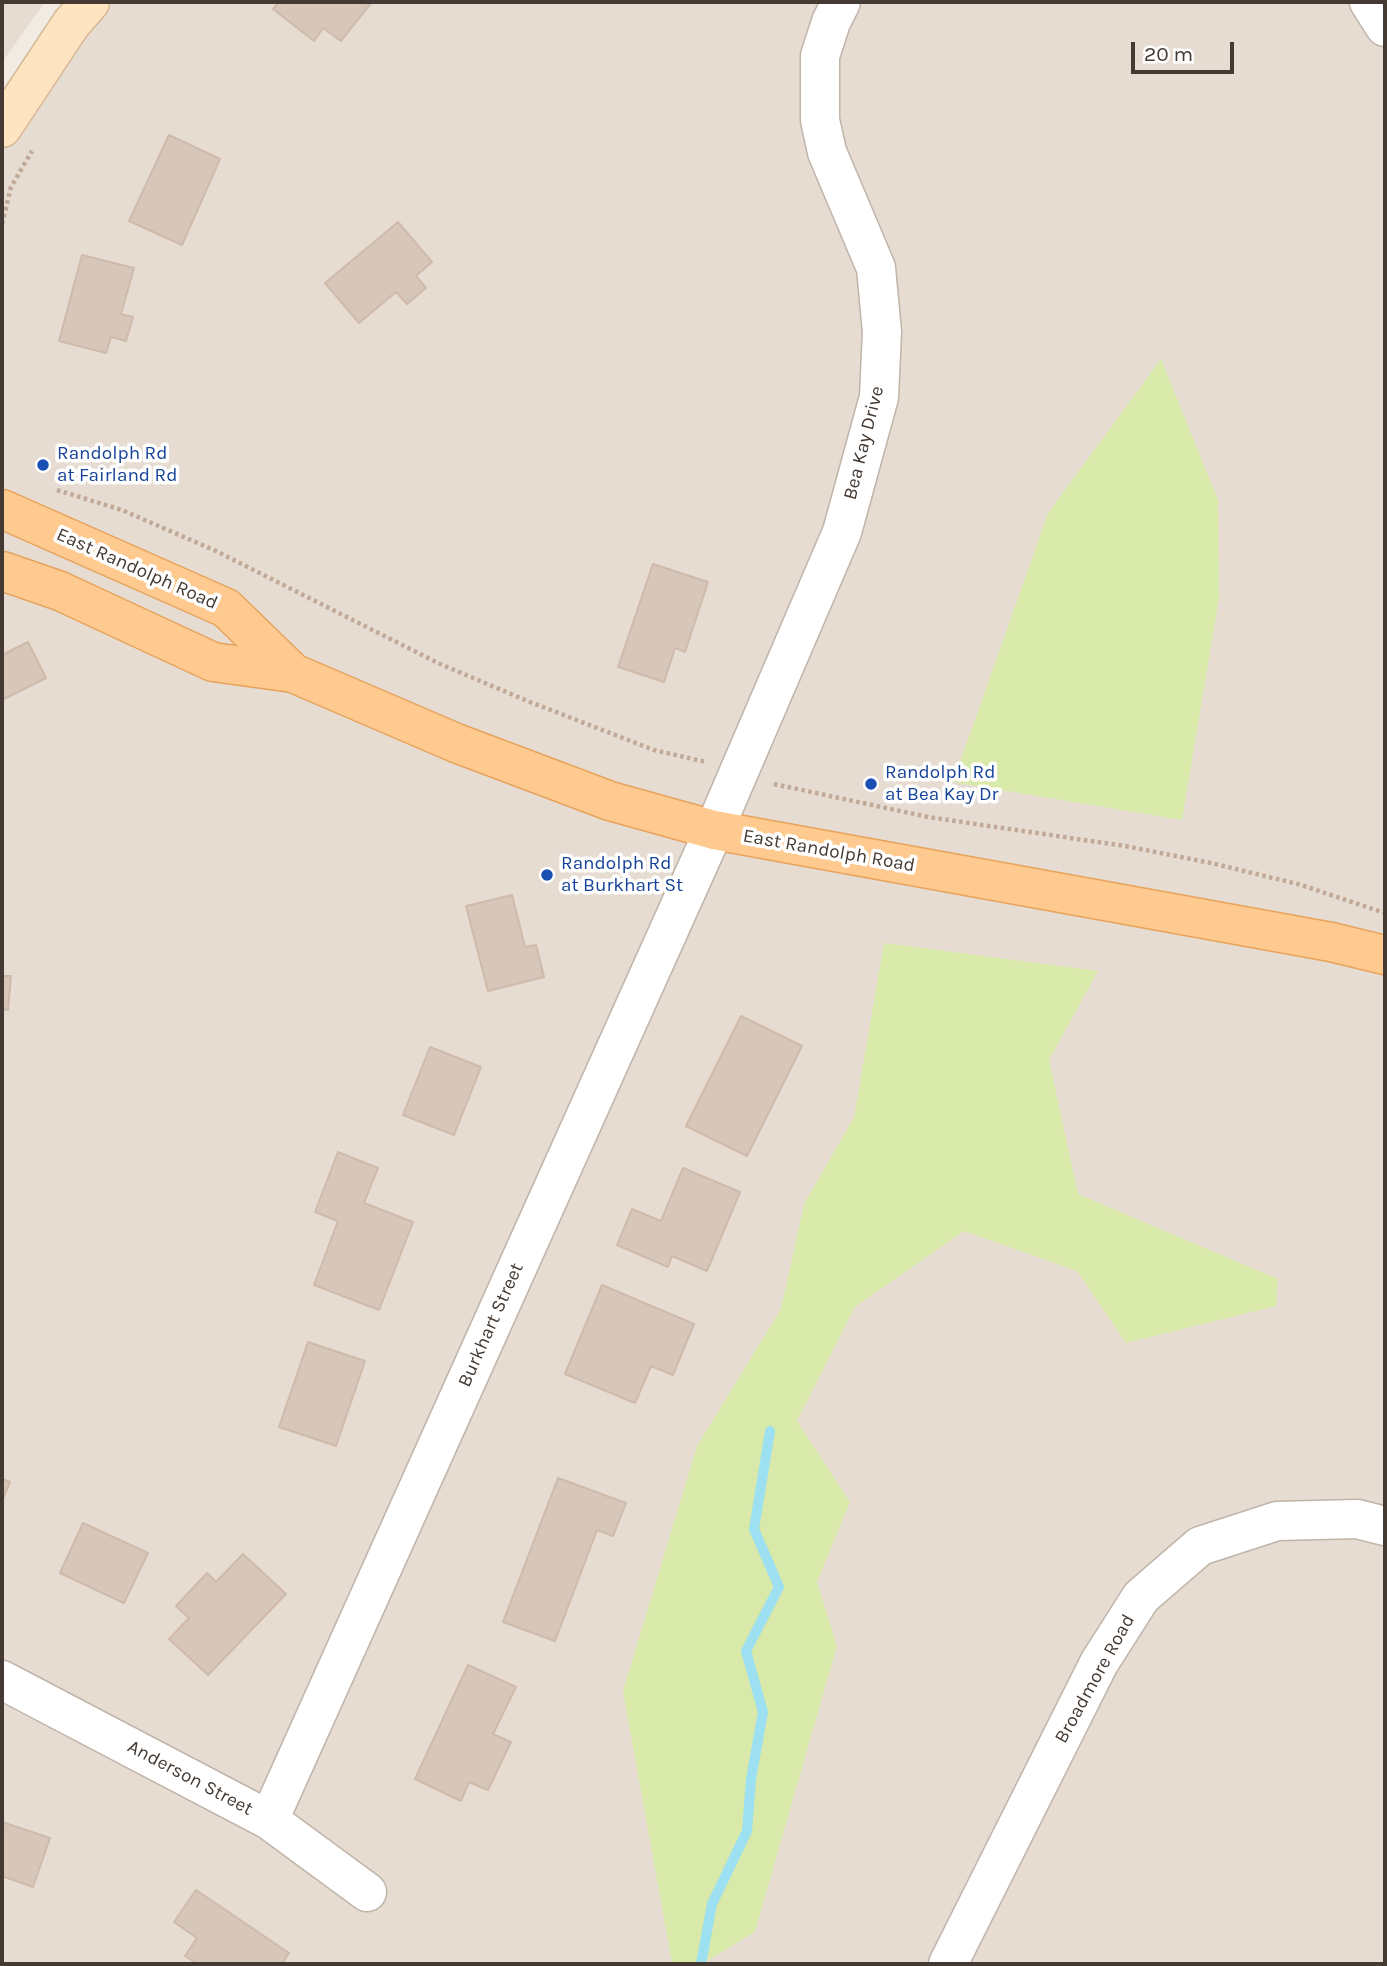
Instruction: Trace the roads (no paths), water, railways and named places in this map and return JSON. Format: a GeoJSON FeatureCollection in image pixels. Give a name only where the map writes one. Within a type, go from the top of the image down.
{"type":"FeatureCollection","features":[{"type":"Feature","properties":{"kind":"main road"},"geometry":{"type":"LineString","coordinates":[[2,128],[71,24],[90,2]]}},
{"type":"Feature","properties":{"kind":"main road","name":"East Randolph Road"},"geometry":{"type":"LineString","coordinates":[[2,509],[226,608],[293,673]]}},
{"type":"Feature","properties":{"kind":"main road","name":"East Randolph Road"},"geometry":{"type":"LineString","coordinates":[[2,570],[60,591],[213,663],[293,673],[456,743],[610,801],[714,830],[1331,942],[1385,955]]}},
{"type":"Feature","properties":{"kind":"street","name":"Bea Kay Drive"},"geometry":{"type":"LineString","coordinates":[[714,830],[842,532],[879,397],[882,332],[876,268],[827,152],[820,120],[820,56],[841,2]]}},
{"type":"Feature","properties":{"kind":"street"},"geometry":{"type":"LineString","coordinates":[[1369,2],[1385,27]]}},
{"type":"Feature","properties":{"kind":"street","name":"Burkhart Street"},"geometry":{"type":"LineString","coordinates":[[269,1820],[714,830]]}},
{"type":"Feature","properties":{"kind":"street","name":"Broadmore Road"},"geometry":{"type":"LineString","coordinates":[[948,1964],[1100,1663],[1141,1597],[1200,1546],[1278,1521],[1357,1519],[1385,1526]]}},
{"type":"Feature","properties":{"kind":"street","name":"Anderson Street"},"geometry":{"type":"LineString","coordinates":[[2,1680],[269,1820],[367,1892]]}},
{"type":"Feature","properties":{"kind":"waterway"},"geometry":{"type":"LineString","coordinates":[[701,1964],[712,1904],[747,1831],[751,1779],[763,1712],[746,1651],[779,1587],[754,1529],[770,1431]]}},
{"type":"Feature","properties":{"kind":"place","name":"Randolph Rd at Fairland Rd"},"geometry":{"type":"Point","coordinates":[43,465]}},
{"type":"Feature","properties":{"kind":"place","name":"Randolph Rd at Bea Kay Dr"},"geometry":{"type":"Point","coordinates":[871,784]}},
{"type":"Feature","properties":{"kind":"place","name":"Randolph Rd at Burkhart St"},"geometry":{"type":"Point","coordinates":[547,875]}}]}
